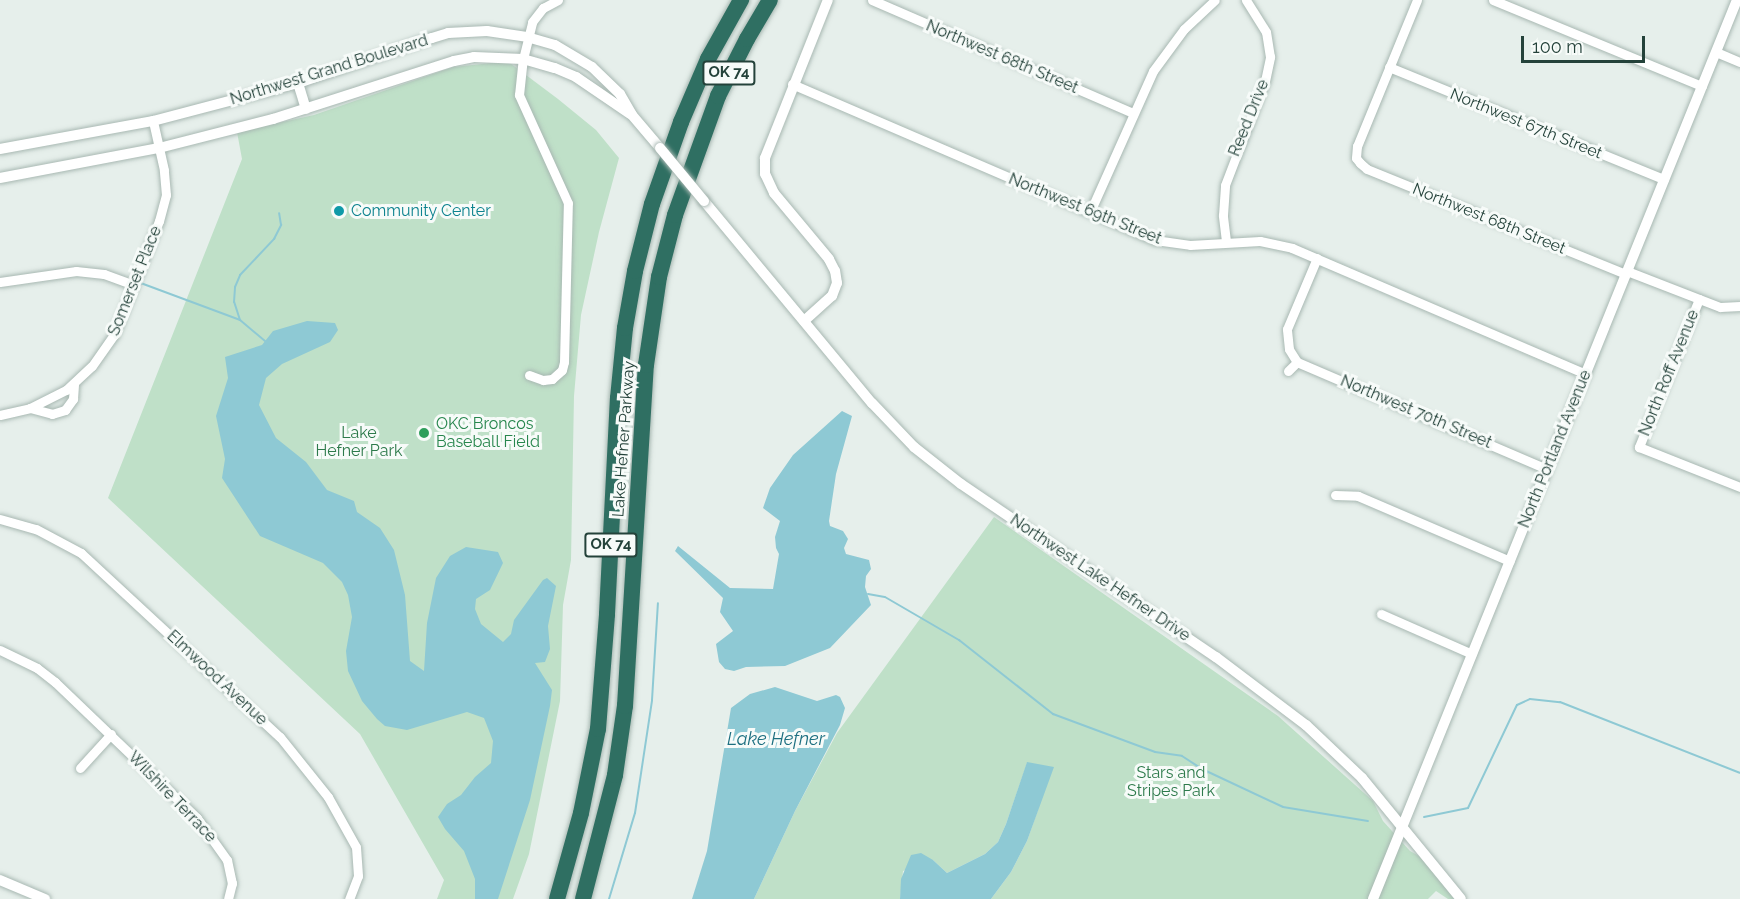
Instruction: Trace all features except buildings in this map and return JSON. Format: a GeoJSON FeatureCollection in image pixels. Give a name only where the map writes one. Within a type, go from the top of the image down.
{"type":"FeatureCollection","features":[{"type":"Feature","properties":{"kind":"highway","name":"Lake Hefner Parkway"},"geometry":{"type":"LineString","coordinates":[[557,899],[581,813],[598,729],[608,614],[618,398],[625,328],[635,271],[652,204],[681,122],[708,59],[741,0]]}},
{"type":"Feature","properties":{"kind":"highway","name":"Lake Hefner Parkway"},"geometry":{"type":"LineString","coordinates":[[583,899],[613,784],[624,717],[646,365],[659,277],[673,223],[718,96],[770,0]]}},
{"type":"Feature","properties":{"kind":"street"},"geometry":{"type":"LineString","coordinates":[[529,375],[543,380],[552,379],[563,367],[570,212],[564,190],[519,95],[527,37],[538,12],[558,0]]}},
{"type":"Feature","properties":{"kind":"street"},"geometry":{"type":"LineString","coordinates":[[804,321],[832,296],[837,277],[829,259],[774,193],[765,174],[766,150],[828,0]]}},
{"type":"Feature","properties":{"kind":"street","name":"Northwest 68th Street"},"geometry":{"type":"LineString","coordinates":[[872,0],[1133,113]]}},
{"type":"Feature","properties":{"kind":"street"},"geometry":{"type":"LineString","coordinates":[[1090,212],[1133,113],[1162,57],[1184,28],[1215,0]]}},
{"type":"Feature","properties":{"kind":"street","name":"Reed Drive"},"geometry":{"type":"LineString","coordinates":[[1226,241],[1223,215],[1225,185],[1265,81],[1270,57],[1266,32],[1246,0]]}},
{"type":"Feature","properties":{"kind":"street"},"geometry":{"type":"LineString","coordinates":[[1493,0],[1702,86]]}},
{"type":"Feature","properties":{"kind":"street","name":"North Portland Avenue"},"geometry":{"type":"LineString","coordinates":[[1374,899],[1737,0]]}},
{"type":"Feature","properties":{"kind":"street"},"geometry":{"type":"LineString","coordinates":[[1389,68],[1413,1]]}},
{"type":"Feature","properties":{"kind":"street","name":"Northwest Grand Boulevard"},"geometry":{"type":"LineString","coordinates":[[0,149],[153,121],[298,83],[448,33],[487,31],[527,37],[555,45],[592,68],[620,94],[635,119],[804,321]]}},
{"type":"Feature","properties":{"kind":"street"},"geometry":{"type":"LineString","coordinates":[[1716,52],[1740,62]]}},
{"type":"Feature","properties":{"kind":"street","name":"Northwest Grand Boulevard"},"geometry":{"type":"LineString","coordinates":[[0,177],[159,148],[306,109],[454,61],[474,57],[523,59],[549,65],[576,77],[635,119]]}},
{"type":"Feature","properties":{"kind":"street","name":"Northwest 68th Street"},"geometry":{"type":"LineString","coordinates":[[1389,68],[1357,146],[1356,158],[1367,169],[1627,273],[1720,307],[1740,306]]}},
{"type":"Feature","properties":{"kind":"street","name":"Northwest 67th Street"},"geometry":{"type":"LineString","coordinates":[[1389,68],[1664,179]]}},
{"type":"Feature","properties":{"kind":"street"},"geometry":{"type":"LineString","coordinates":[[298,83],[306,109]]}},
{"type":"Feature","properties":{"kind":"street","name":"Northwest 69th Street"},"geometry":{"type":"LineString","coordinates":[[792,84],[1155,240],[1190,245],[1226,241],[1260,241],[1292,248],[1586,374]]}},
{"type":"Feature","properties":{"kind":"street","name":"Somerset Place"},"geometry":{"type":"LineString","coordinates":[[0,415],[30,408],[56,396],[92,366],[109,344],[159,221],[166,195],[153,121]]}},
{"type":"Feature","properties":{"kind":"street"},"geometry":{"type":"LineString","coordinates":[[1288,372],[1297,362],[1288,349],[1287,329],[1317,258]]}},
{"type":"Feature","properties":{"kind":"street"},"geometry":{"type":"LineString","coordinates":[[0,282],[76,271],[104,274],[134,285]]}},
{"type":"Feature","properties":{"kind":"street","name":"North Roff Avenue"},"geometry":{"type":"LineString","coordinates":[[1699,299],[1639,447],[1740,487]]}},
{"type":"Feature","properties":{"kind":"street","name":"Northwest Lake Hefner Drive"},"geometry":{"type":"LineString","coordinates":[[804,321],[885,417],[925,457],[960,484],[1216,657],[1286,708],[1334,750],[1403,827],[1461,899]]}},
{"type":"Feature","properties":{"kind":"street","name":"Northwest 70th Street"},"geometry":{"type":"LineString","coordinates":[[1297,362],[1547,469]]}},
{"type":"Feature","properties":{"kind":"street"},"geometry":{"type":"LineString","coordinates":[[30,408],[52,414],[65,410],[73,399],[74,382]]}},
{"type":"Feature","properties":{"kind":"street"},"geometry":{"type":"LineString","coordinates":[[1335,495],[1358,496],[1510,561]]}},
{"type":"Feature","properties":{"kind":"street","name":"Elmwood Avenue"},"geometry":{"type":"LineString","coordinates":[[0,519],[36,529],[81,553],[286,743],[328,797],[356,847],[358,876],[349,899]]}},
{"type":"Feature","properties":{"kind":"street"},"geometry":{"type":"LineString","coordinates":[[1381,614],[1472,654]]}},
{"type":"Feature","properties":{"kind":"street","name":"Wilshire Terrace"},"geometry":{"type":"LineString","coordinates":[[0,650],[46,675],[111,734],[197,818],[227,860],[232,883],[228,899]]}},
{"type":"Feature","properties":{"kind":"street"},"geometry":{"type":"LineString","coordinates":[[80,768],[111,734]]}},
{"type":"Feature","properties":{"kind":"street"},"geometry":{"type":"LineString","coordinates":[[0,880],[45,899]]}},
{"type":"Feature","properties":{"kind":"green space","name":"Lake Hefner Park"},"geometry":{"type":"Polygon","coordinates":[[[510,63],[558,99],[596,130],[619,158],[599,232],[581,315],[574,396],[571,560],[563,605],[560,701],[529,854],[513,899],[437,899],[444,880],[360,734],[108,498],[242,159],[237,132],[314,115],[453,67],[510,63]]]}},
{"type":"Feature","properties":{"kind":"green space","name":"Stars and Stripes Park"},"geometry":{"type":"Polygon","coordinates":[[[994,517],[1278,716],[1373,801],[1383,821],[1410,851],[1419,856],[1456,899],[1448,899],[1436,891],[1428,899],[991,899],[1011,872],[1027,841],[1039,807],[1027,763],[998,842],[985,854],[947,873],[933,860],[903,871],[900,899],[754,899],[795,811],[837,733],[994,517]]]}},
{"type":"Feature","properties":{"kind":"water"},"geometry":{"type":"Polygon","coordinates":[[[307,321],[335,323],[338,330],[330,342],[282,364],[266,378],[259,405],[276,438],[306,462],[327,490],[354,501],[357,512],[380,528],[394,550],[405,595],[410,661],[424,671],[427,623],[436,578],[450,556],[466,547],[498,552],[503,563],[490,590],[476,599],[475,609],[481,624],[503,642],[511,634],[514,620],[543,580],[547,578],[556,586],[548,626],[550,649],[545,662],[535,663],[552,690],[550,706],[530,800],[498,899],[475,899],[475,879],[464,851],[438,817],[447,804],[461,795],[475,777],[491,763],[493,741],[484,718],[467,712],[407,730],[385,726],[377,719],[362,701],[348,671],[346,651],[352,617],[348,595],[342,582],[323,563],[260,536],[222,478],[225,459],[216,416],[228,378],[225,357],[262,345],[273,331],[307,321]]]}},
{"type":"Feature","properties":{"kind":"water"},"geometry":{"type":"Polygon","coordinates":[[[842,411],[852,416],[836,474],[829,521],[830,526],[843,531],[848,539],[844,548],[846,554],[869,560],[871,569],[866,576],[865,587],[871,605],[830,648],[785,666],[746,667],[734,671],[725,669],[719,662],[716,644],[733,631],[720,612],[723,598],[675,551],[678,546],[730,588],[773,589],[779,554],[775,537],[780,521],[763,508],[770,488],[793,455],[842,411]]]}},
{"type":"Feature","properties":{"kind":"water","name":"Lake Hefner"},"geometry":{"type":"Polygon","coordinates":[[[775,687],[817,701],[836,695],[840,697],[845,708],[840,725],[795,811],[754,899],[692,899],[707,851],[731,708],[750,694],[775,687]]]}},
{"type":"Feature","properties":{"kind":"water"},"geometry":{"type":"Polygon","coordinates":[[[1027,762],[1054,767],[1027,841],[1011,872],[991,899],[900,899],[901,879],[911,855],[921,853],[947,873],[985,854],[998,842],[1027,762]]]}},
{"type":"Feature","properties":{"kind":"waterway"},"geometry":{"type":"LineString","coordinates":[[265,341],[240,320],[234,302],[235,287],[240,275],[274,239],[281,225],[279,213]]}},
{"type":"Feature","properties":{"kind":"waterway"},"geometry":{"type":"LineString","coordinates":[[138,282],[240,320]]}},
{"type":"Feature","properties":{"kind":"waterway"},"geometry":{"type":"LineString","coordinates":[[868,594],[885,597],[959,640],[1053,714],[1155,752],[1182,756],[1202,769],[1283,807],[1368,821]]}},
{"type":"Feature","properties":{"kind":"waterway"},"geometry":{"type":"LineString","coordinates":[[609,899],[635,813],[652,700],[658,603]]}},
{"type":"Feature","properties":{"kind":"waterway"},"geometry":{"type":"LineString","coordinates":[[1424,817],[1468,808],[1517,705],[1530,699],[1560,702],[1740,773]]}},
{"type":"Feature","properties":{"kind":"place","name":"Community Center"},"geometry":{"type":"Point","coordinates":[339,211]}},
{"type":"Feature","properties":{"kind":"place","name":"OKC Broncos Baseball Field"},"geometry":{"type":"Point","coordinates":[424,433]}}]}
